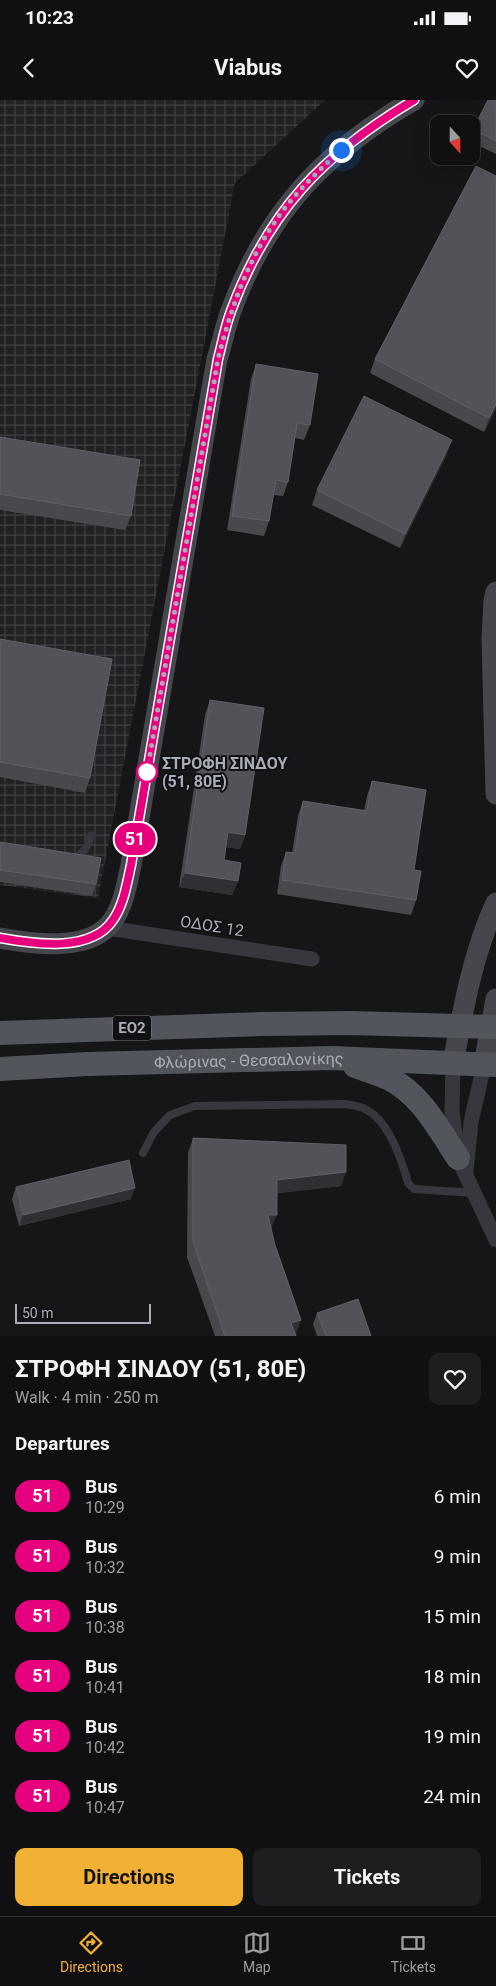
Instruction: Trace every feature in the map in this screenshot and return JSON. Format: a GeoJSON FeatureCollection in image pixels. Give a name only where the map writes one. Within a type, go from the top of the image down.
{"type":"FeatureCollection","features":[{"type":"Feature","properties":{"kind":"main road"},"geometry":{"type":"LineString","coordinates":[[0,938],[41,944],[87,938],[107,928],[117,914],[125,892],[131,865],[218,359],[230,313],[259,248],[272,225],[294,197],[341,150],[380,120],[414,100]]}},
{"type":"Feature","properties":{"kind":"main road"},"geometry":{"type":"LineString","coordinates":[[496,592],[492,638],[496,794]]}},
{"type":"Feature","properties":{"kind":"main road"},"geometry":{"type":"LineString","coordinates":[[453,1063],[460,1025],[485,927],[496,903]]}},
{"type":"Feature","properties":{"kind":"main road"},"geometry":{"type":"LineString","coordinates":[[490,1065],[496,999]]}},
{"type":"Feature","properties":{"kind":"main road","name":"ΕΟ2"},"geometry":{"type":"LineString","coordinates":[[0,1033],[264,1024],[350,1023],[494,1027]]}},
{"type":"Feature","properties":{"kind":"main road"},"geometry":{"type":"LineString","coordinates":[[332,1058],[388,1078],[408,1091],[432,1120],[462,1165]]}},
{"type":"Feature","properties":{"kind":"main road","name":"Φλώρινας - Θεσσαλονίκης"},"geometry":{"type":"LineString","coordinates":[[0,1069],[97,1064],[332,1058],[490,1065]]}},
{"type":"Feature","properties":{"kind":"street","name":"ΟΔΟΣ 12"},"geometry":{"type":"LineString","coordinates":[[107,928],[312,959]]}},
{"type":"Feature","properties":{"kind":"street"},"geometry":{"type":"LineString","coordinates":[[453,1063],[452,1111],[462,1165],[496,1240]]}},
{"type":"Feature","properties":{"kind":"street"},"geometry":{"type":"LineString","coordinates":[[462,1165],[471,1122],[490,1065]]}},
{"type":"Feature","properties":{"kind":"lane"},"geometry":{"type":"LineString","coordinates":[[58,856],[78,857],[86,851],[91,835]]}},
{"type":"Feature","properties":{"kind":"lane"},"geometry":{"type":"LineString","coordinates":[[143,1153],[154,1132],[170,1115],[194,1106],[345,1104],[367,1110],[381,1122],[388,1133],[408,1183],[414,1190],[475,1193]]}},
{"type":"Feature","properties":{"kind":"shaded area"},"geometry":{"type":"Polygon","coordinates":[[[0,100],[325,100],[235,183],[98,898],[0,885],[0,100]]]}},
{"type":"Feature","properties":{"kind":"building"},"geometry":{"type":"Polygon","coordinates":[[[488,100],[496,100],[496,141],[480,133],[480,115],[488,100]]]}},
{"type":"Feature","properties":{"kind":"building"},"geometry":{"type":"Polygon","coordinates":[[[476,166],[496,176],[496,404],[489,418],[375,359],[476,166]]]}},
{"type":"Feature","properties":{"kind":"building"},"geometry":{"type":"Polygon","coordinates":[[[256,364],[318,374],[310,425],[297,423],[288,482],[276,480],[269,521],[232,516],[256,364]]]}},
{"type":"Feature","properties":{"kind":"building"},"geometry":{"type":"Polygon","coordinates":[[[364,396],[452,440],[405,534],[317,490],[364,396]]]}},
{"type":"Feature","properties":{"kind":"building"},"geometry":{"type":"Polygon","coordinates":[[[0,437],[140,460],[131,516],[0,494],[0,437]]]}},
{"type":"Feature","properties":{"kind":"building"},"geometry":{"type":"Polygon","coordinates":[[[0,639],[112,659],[90,778],[0,762],[0,639]]]}},
{"type":"Feature","properties":{"kind":"building"},"geometry":{"type":"Polygon","coordinates":[[[210,700],[264,708],[245,835],[228,832],[224,860],[241,863],[238,881],[185,873],[210,700]]]}},
{"type":"Feature","properties":{"kind":"building"},"geometry":{"type":"Polygon","coordinates":[[[372,781],[426,790],[414,870],[421,871],[416,900],[282,880],[286,852],[295,853],[303,801],[367,811],[372,781]]]}},
{"type":"Feature","properties":{"kind":"building"},"geometry":{"type":"Polygon","coordinates":[[[0,842],[101,858],[96,884],[0,870],[0,842]]]}},
{"type":"Feature","properties":{"kind":"building"},"geometry":{"type":"Polygon","coordinates":[[[193,1138],[346,1145],[346,1172],[277,1180],[277,1215],[268,1215],[275,1245],[301,1320],[291,1323],[296,1336],[225,1336],[193,1242],[193,1138]]]}},
{"type":"Feature","properties":{"kind":"building"},"geometry":{"type":"Polygon","coordinates":[[[129,1160],[135,1188],[23,1215],[16,1187],[129,1160]]]}},
{"type":"Feature","properties":{"kind":"building"},"geometry":{"type":"Polygon","coordinates":[[[358,1299],[371,1336],[326,1336],[317,1313],[358,1299]]]}},
{"type":"Feature","properties":{"kind":"bus line","name":"51"},"geometry":{"type":"LineString","coordinates":[[0,938],[41,944],[73,942],[98,934],[107,928],[117,914],[125,892],[131,865],[218,359],[230,313],[259,248],[272,225],[294,197],[341,150],[380,120],[414,100]]}},
{"type":"Feature","properties":{"kind":"place","name":"ΣΤΡΟΦΗ ΣΙΝΔΟΥ (51, 80Ε)"},"geometry":{"type":"Point","coordinates":[147,772]}},
{"type":"Feature","properties":{"kind":"route"},"geometry":{"type":"LineString","coordinates":[[147,772],[218,359],[230,313],[243,281],[272,225],[317,172],[341,150]]}}]}
